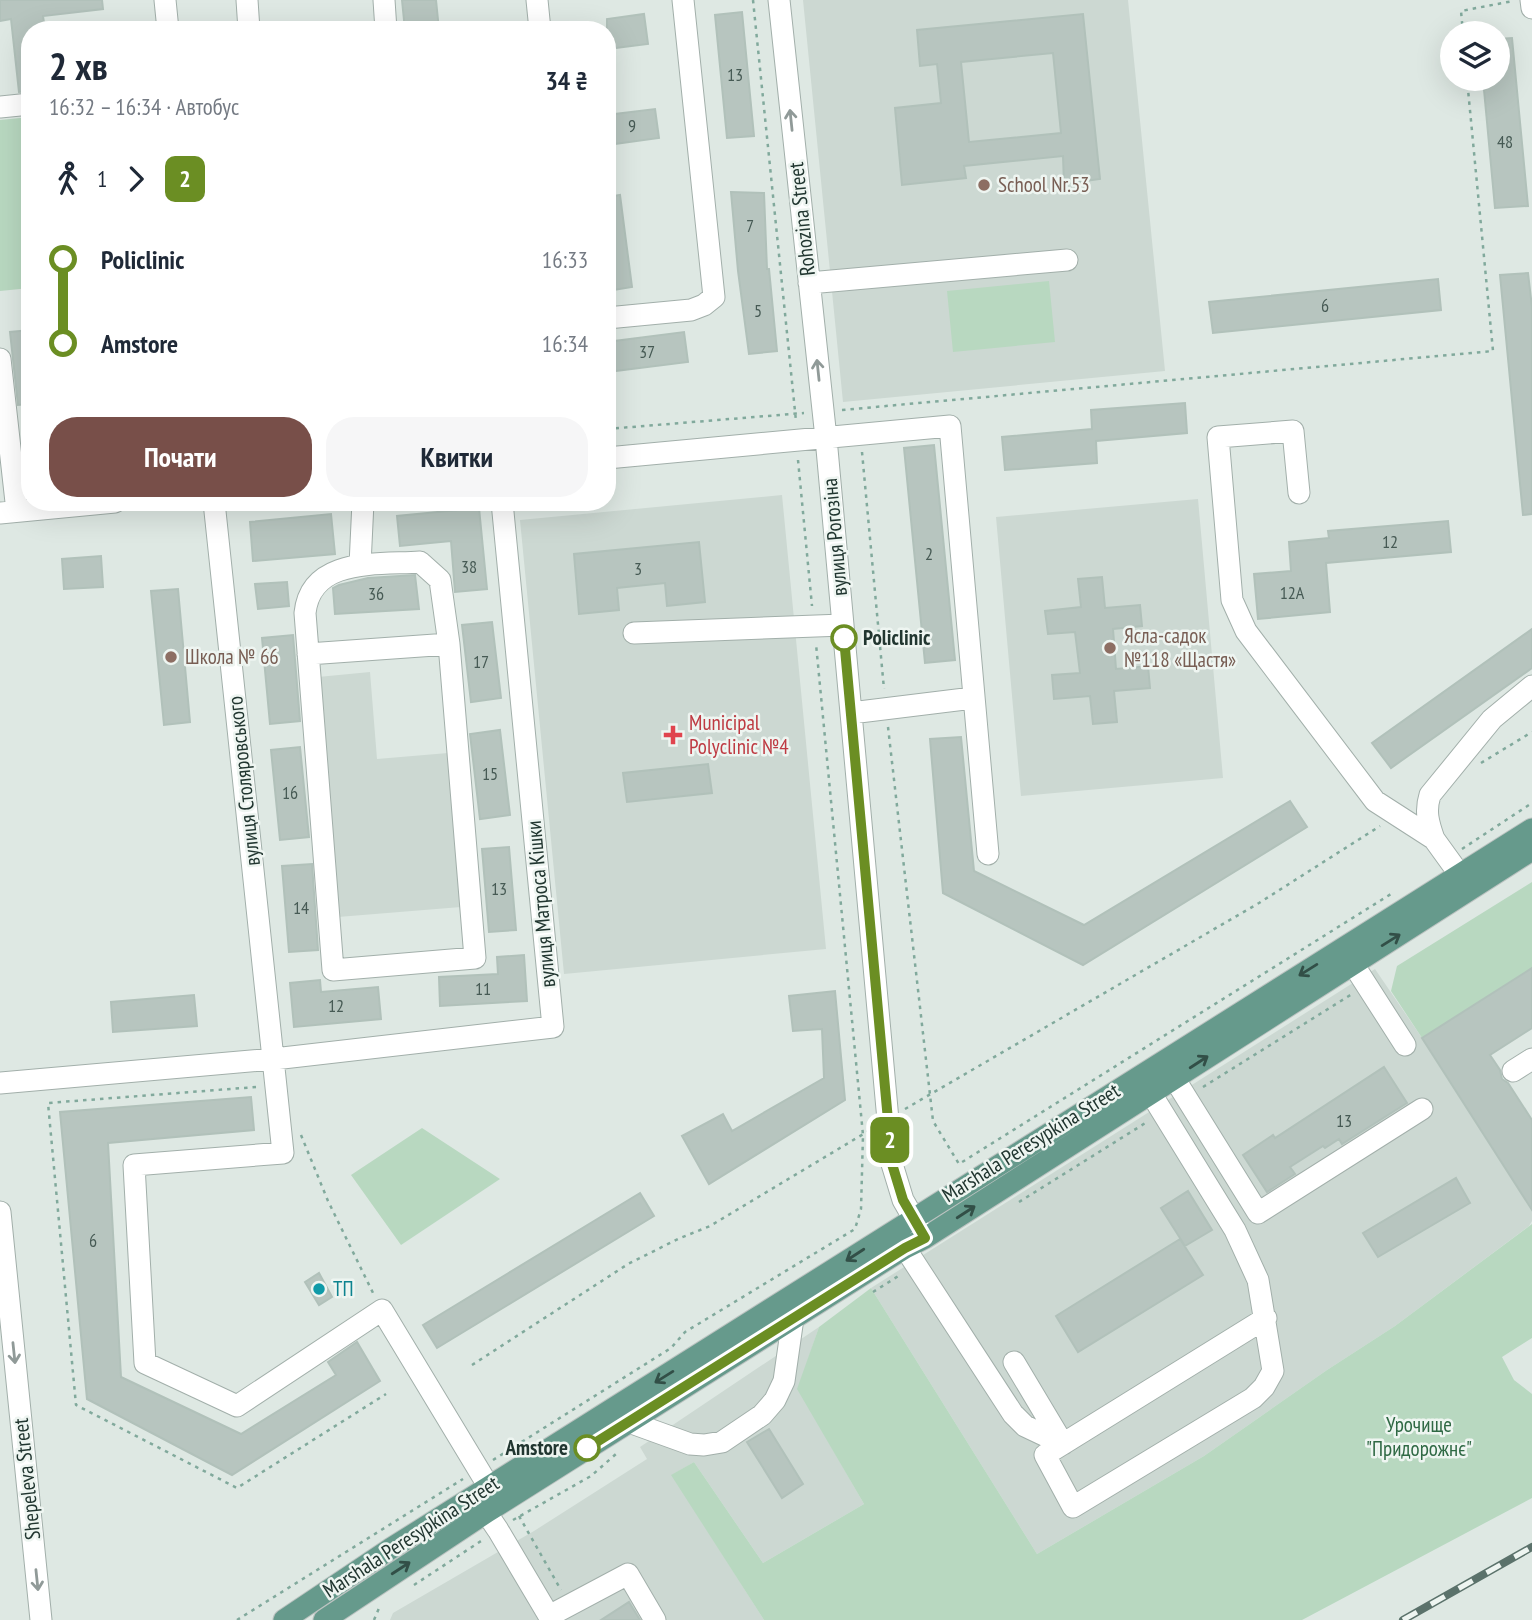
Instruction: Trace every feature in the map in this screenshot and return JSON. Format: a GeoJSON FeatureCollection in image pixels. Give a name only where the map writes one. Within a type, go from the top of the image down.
{"type":"FeatureCollection","features":[{"type":"Feature","properties":{"kind":"main road","name":"Marshala Peresypkina Street"},"geometry":{"type":"LineString","coordinates":[[324,1620],[913,1218],[1163,1060],[1455,867],[1532,829]]}},
{"type":"Feature","properties":{"kind":"main road","name":"Marshala Peresypkina Street"},"geometry":{"type":"LineString","coordinates":[[284,1620],[390,1549],[496,1504],[793,1318],[911,1256],[925,1238],[1532,850]]}},
{"type":"Feature","properties":{"kind":"main road"},"geometry":{"type":"LineString","coordinates":[[345,1620],[361,1594]]}},
{"type":"Feature","properties":{"kind":"street"},"geometry":{"type":"LineString","coordinates":[[165,0],[167,21]]}},
{"type":"Feature","properties":{"kind":"street"},"geometry":{"type":"LineString","coordinates":[[247,0],[248,21]]}},
{"type":"Feature","properties":{"kind":"street"},"geometry":{"type":"LineString","coordinates":[[384,0],[385,21]]}},
{"type":"Feature","properties":{"kind":"street"},"geometry":{"type":"LineString","coordinates":[[537,0],[539,21]]}},
{"type":"Feature","properties":{"kind":"street"},"geometry":{"type":"LineString","coordinates":[[616,317],[691,310],[715,297],[683,0]]}},
{"type":"Feature","properties":{"kind":"street","name":"Rohozina Street"},"geometry":{"type":"LineString","coordinates":[[779,0],[825,438]]}},
{"type":"Feature","properties":{"kind":"street"},"geometry":{"type":"LineString","coordinates":[[1531,0],[1532,8]]}},
{"type":"Feature","properties":{"kind":"street"},"geometry":{"type":"LineString","coordinates":[[0,107],[21,105]]}},
{"type":"Feature","properties":{"kind":"street"},"geometry":{"type":"LineString","coordinates":[[809,283],[1067,260]]}},
{"type":"Feature","properties":{"kind":"street"},"geometry":{"type":"LineString","coordinates":[[0,359],[20,441],[8,512]]}},
{"type":"Feature","properties":{"kind":"street"},"geometry":{"type":"LineString","coordinates":[[616,457],[950,426],[988,854]]}},
{"type":"Feature","properties":{"kind":"street"},"geometry":{"type":"LineString","coordinates":[[1299,493],[1293,431],[1218,437],[1232,600],[1246,631],[1375,801],[1434,839]]}},
{"type":"Feature","properties":{"kind":"street","name":"вулиця Рогозіна"},"geometry":{"type":"LineString","coordinates":[[825,438],[892,1164],[898,1188],[925,1238]]}},
{"type":"Feature","properties":{"kind":"street","name":"вулиця Столяровського"},"geometry":{"type":"LineString","coordinates":[[215,511],[284,1153],[134,1165],[145,1363],[237,1406],[382,1310]]}},
{"type":"Feature","properties":{"kind":"street"},"geometry":{"type":"LineString","coordinates":[[360,565],[363,511]]}},
{"type":"Feature","properties":{"kind":"street","name":"вулиця Матроса Кішки"},"geometry":{"type":"LineString","coordinates":[[274,1059],[552,1027],[503,511]]}},
{"type":"Feature","properties":{"kind":"street"},"geometry":{"type":"LineString","coordinates":[[420,562],[440,580],[449,644],[475,958],[333,970],[305,613],[312,589],[323,576],[360,565],[420,562]]}},
{"type":"Feature","properties":{"kind":"street"},"geometry":{"type":"LineString","coordinates":[[634,633],[843,625]]}},
{"type":"Feature","properties":{"kind":"street"},"geometry":{"type":"LineString","coordinates":[[308,654],[449,644]]}},
{"type":"Feature","properties":{"kind":"street"},"geometry":{"type":"LineString","coordinates":[[1455,867],[1434,839],[1427,821],[1426,807],[1430,794],[1492,719],[1532,686]]}},
{"type":"Feature","properties":{"kind":"street"},"geometry":{"type":"LineString","coordinates":[[851,713],[973,698]]}},
{"type":"Feature","properties":{"kind":"street"},"geometry":{"type":"LineString","coordinates":[[1353,964],[1405,1045]]}},
{"type":"Feature","properties":{"kind":"street"},"geometry":{"type":"LineString","coordinates":[[0,1083],[274,1059]]}},
{"type":"Feature","properties":{"kind":"street"},"geometry":{"type":"LineString","coordinates":[[1513,1071],[1532,1059]]}},
{"type":"Feature","properties":{"kind":"street"},"geometry":{"type":"LineString","coordinates":[[1163,1060],[1258,1213],[1422,1109]]}},
{"type":"Feature","properties":{"kind":"street"},"geometry":{"type":"LineString","coordinates":[[1139,1075],[1235,1230],[1248,1256],[1258,1280],[1265,1318],[1273,1371],[1264,1387],[1253,1398],[1073,1507],[1045,1455],[1265,1318]]}},
{"type":"Feature","properties":{"kind":"street","name":"Shepeleva Street"},"geometry":{"type":"LineString","coordinates":[[0,1212],[41,1620]]}},
{"type":"Feature","properties":{"kind":"street"},"geometry":{"type":"LineString","coordinates":[[911,1256],[1013,1414],[1025,1426],[1063,1444]]}},
{"type":"Feature","properties":{"kind":"street"},"geometry":{"type":"LineString","coordinates":[[382,1310],[496,1504],[549,1616],[628,1574],[655,1620]]}},
{"type":"Feature","properties":{"kind":"street"},"geometry":{"type":"LineString","coordinates":[[629,1422],[690,1444],[722,1442],[762,1415],[775,1400],[784,1381],[793,1318]]}},
{"type":"Feature","properties":{"kind":"street"},"geometry":{"type":"LineString","coordinates":[[1014,1362],[1063,1444]]}},
{"type":"Feature","properties":{"kind":"path"},"geometry":{"type":"LineString","coordinates":[[1462,21],[1461,11],[1520,0]]}},
{"type":"Feature","properties":{"kind":"path"},"geometry":{"type":"LineString","coordinates":[[616,428],[1493,351],[1468,91]]}},
{"type":"Feature","properties":{"kind":"path"},"geometry":{"type":"LineString","coordinates":[[861,435],[886,709],[933,1121],[959,1164],[1390,894]]}},
{"type":"Feature","properties":{"kind":"path"},"geometry":{"type":"LineString","coordinates":[[1475,767],[1532,732]]}},
{"type":"Feature","properties":{"kind":"path"},"geometry":{"type":"LineString","coordinates":[[1455,867],[1532,803]]}},
{"type":"Feature","properties":{"kind":"path"},"geometry":{"type":"LineString","coordinates":[[472,1365],[628,1264],[710,1226],[930,1093],[1259,903],[1396,816]]}},
{"type":"Feature","properties":{"kind":"path"},"geometry":{"type":"LineString","coordinates":[[1186,1098],[1366,984]]}},
{"type":"Feature","properties":{"kind":"path"},"geometry":{"type":"LineString","coordinates":[[1011,1207],[1163,1112]]}},
{"type":"Feature","properties":{"kind":"path"},"geometry":{"type":"LineString","coordinates":[[298,1126],[328,1201],[382,1310]]}},
{"type":"Feature","properties":{"kind":"path"},"geometry":{"type":"LineString","coordinates":[[570,1605],[496,1504],[483,1466],[671,1348],[685,1332],[855,1229]]}},
{"type":"Feature","properties":{"kind":"path"},"geometry":{"type":"LineString","coordinates":[[871,1293],[911,1256]]}},
{"type":"Feature","properties":{"kind":"path"},"geometry":{"type":"LineString","coordinates":[[410,1588],[496,1504],[591,1476],[618,1452]]}},
{"type":"Feature","properties":{"kind":"path"},"geometry":{"type":"LineString","coordinates":[[237,1620],[471,1474]]}},
{"type":"Feature","properties":{"kind":"path"},"geometry":{"type":"LineString","coordinates":[[374,1620],[376,1609],[387,1602]]}},
{"type":"Feature","properties":{"kind":"shaded area","name":"School Nr.53"},"geometry":{"type":"Polygon","coordinates":[[[803,0],[1128,0],[1165,371],[843,402],[803,0]]]}},
{"type":"Feature","properties":{"kind":"shaded area","name":"Municipal Polyclinic №4"},"geometry":{"type":"Polygon","coordinates":[[[782,495],[826,949],[564,974],[520,520],[782,495]]]}},
{"type":"Feature","properties":{"kind":"shaded area","name":"Ясла-садок №118 «Щастя»"},"geometry":{"type":"Polygon","coordinates":[[[1198,499],[1223,778],[1021,796],[996,517],[1198,499]]]}},
{"type":"Feature","properties":{"kind":"shaded area"},"geometry":{"type":"Polygon","coordinates":[[[370,672],[377,759],[448,753],[461,907],[338,917],[318,677],[370,672]]]}},
{"type":"Feature","properties":{"kind":"shaded area"},"geometry":{"type":"Polygon","coordinates":[[[1375,969],[1532,1210],[1532,1221],[1529,1226],[1395,1326],[1204,1456],[1037,1554],[871,1288],[1375,969]]]}},
{"type":"Feature","properties":{"kind":"shaded area"},"geometry":{"type":"Polygon","coordinates":[[[819,1327],[798,1389],[864,1504],[763,1563],[694,1462],[672,1475],[764,1620],[390,1620],[393,1613],[534,1531],[647,1459],[640,1447],[819,1327]]]}},
{"type":"Feature","properties":{"kind":"green space"},"geometry":{"type":"Polygon","coordinates":[[[21,118],[21,289],[0,291],[0,120],[21,118]]]}},
{"type":"Feature","properties":{"kind":"green space"},"geometry":{"type":"Polygon","coordinates":[[[1049,281],[1055,342],[953,352],[947,291],[1049,281]]]}},
{"type":"Feature","properties":{"kind":"green space"},"geometry":{"type":"Polygon","coordinates":[[[1532,882],[1532,968],[1422,1038],[1391,991],[1397,966],[1532,882]]]}},
{"type":"Feature","properties":{"kind":"green space"},"geometry":{"type":"Polygon","coordinates":[[[422,1128],[500,1179],[401,1245],[351,1175],[422,1128]]]}},
{"type":"Feature","properties":{"kind":"green space","name":"Урочище \"Придорожнє\""},"geometry":{"type":"Polygon","coordinates":[[[1532,1224],[1532,1338],[1502,1357],[1514,1380],[1532,1394],[1532,1498],[1302,1620],[764,1620],[671,1475],[694,1462],[763,1563],[864,1504],[797,1389],[819,1327],[871,1288],[1037,1554],[1204,1456],[1395,1326],[1532,1224]]]}},
{"type":"Feature","properties":{"kind":"building"},"geometry":{"type":"Polygon","coordinates":[[[0,0],[102,0],[103,9],[43,16],[44,21],[21,21],[21,92],[11,19],[0,21],[0,0]]]}},
{"type":"Feature","properties":{"kind":"building"},"geometry":{"type":"Polygon","coordinates":[[[402,0],[436,0],[438,21],[404,21],[402,0]]]}},
{"type":"Feature","properties":{"kind":"building"},"geometry":{"type":"Polygon","coordinates":[[[742,12],[754,136],[727,138],[715,15],[742,12]]]}},
{"type":"Feature","properties":{"kind":"building"},"geometry":{"type":"Polygon","coordinates":[[[644,14],[648,44],[616,48],[616,21],[607,19],[644,14]]]}},
{"type":"Feature","properties":{"kind":"building"},"geometry":{"type":"Polygon","coordinates":[[[1083,14],[1100,179],[1064,184],[1063,156],[964,166],[966,178],[902,185],[895,108],[941,103],[937,64],[920,66],[917,30],[1083,14]],[[1053,53],[961,62],[969,142],[1061,133],[1053,53]]]}},
{"type":"Feature","properties":{"kind":"building"},"geometry":{"type":"Polygon","coordinates":[[[1510,38],[1528,206],[1495,208],[1484,91],[1510,91],[1510,38]]]}},
{"type":"Feature","properties":{"kind":"building"},"geometry":{"type":"Polygon","coordinates":[[[655,109],[659,138],[616,144],[616,114],[655,109]]]}},
{"type":"Feature","properties":{"kind":"building"},"geometry":{"type":"Polygon","coordinates":[[[731,192],[764,193],[767,269],[777,351],[749,354],[731,192]]]}},
{"type":"Feature","properties":{"kind":"building"},"geometry":{"type":"Polygon","coordinates":[[[620,195],[632,287],[616,290],[616,196],[620,195]]]}},
{"type":"Feature","properties":{"kind":"building"},"geometry":{"type":"Polygon","coordinates":[[[1528,273],[1532,307],[1532,514],[1523,515],[1500,275],[1528,273]]]}},
{"type":"Feature","properties":{"kind":"building"},"geometry":{"type":"Polygon","coordinates":[[[1438,279],[1441,310],[1213,333],[1209,302],[1438,279]]]}},
{"type":"Feature","properties":{"kind":"building"},"geometry":{"type":"Polygon","coordinates":[[[21,331],[21,405],[18,405],[10,332],[21,331]]]}},
{"type":"Feature","properties":{"kind":"building"},"geometry":{"type":"Polygon","coordinates":[[[684,332],[688,362],[616,371],[616,341],[684,332]]]}},
{"type":"Feature","properties":{"kind":"building"},"geometry":{"type":"Polygon","coordinates":[[[1185,403],[1187,433],[1096,441],[1097,463],[1005,470],[1002,437],[1092,429],[1091,410],[1185,403]]]}},
{"type":"Feature","properties":{"kind":"building"},"geometry":{"type":"Polygon","coordinates":[[[934,445],[955,660],[925,663],[904,448],[934,445]]]}},
{"type":"Feature","properties":{"kind":"building"},"geometry":{"type":"Polygon","coordinates":[[[479,511],[487,589],[455,592],[451,541],[400,546],[397,516],[479,511]]]}},
{"type":"Feature","properties":{"kind":"building"},"geometry":{"type":"Polygon","coordinates":[[[331,514],[335,554],[253,561],[250,522],[331,514]]]}},
{"type":"Feature","properties":{"kind":"building"},"geometry":{"type":"Polygon","coordinates":[[[1448,521],[1451,552],[1326,563],[1330,612],[1258,619],[1254,574],[1291,571],[1289,542],[1329,538],[1328,531],[1448,521]]]}},
{"type":"Feature","properties":{"kind":"building"},"geometry":{"type":"Polygon","coordinates":[[[699,542],[705,602],[667,606],[665,583],[617,588],[619,610],[579,614],[574,554],[699,542]]]}},
{"type":"Feature","properties":{"kind":"building"},"geometry":{"type":"Polygon","coordinates":[[[101,556],[103,587],[64,589],[62,559],[101,556]]]}},
{"type":"Feature","properties":{"kind":"building"},"geometry":{"type":"Polygon","coordinates":[[[415,575],[419,609],[335,614],[333,588],[339,585],[368,578],[415,575]]]}},
{"type":"Feature","properties":{"kind":"building"},"geometry":{"type":"Polygon","coordinates":[[[1102,577],[1105,608],[1140,605],[1142,626],[1113,629],[1116,669],[1148,666],[1150,688],[1114,691],[1117,722],[1093,724],[1090,696],[1054,699],[1052,675],[1080,673],[1075,632],[1048,634],[1045,611],[1081,607],[1078,579],[1102,577]]]}},
{"type":"Feature","properties":{"kind":"building"},"geometry":{"type":"Polygon","coordinates":[[[287,582],[289,606],[258,609],[255,584],[287,582]]]}},
{"type":"Feature","properties":{"kind":"building","name":"Школа № 66"},"geometry":{"type":"Polygon","coordinates":[[[178,589],[190,722],[164,725],[151,591],[178,589]]]}},
{"type":"Feature","properties":{"kind":"building"},"geometry":{"type":"Polygon","coordinates":[[[492,622],[501,698],[471,702],[462,625],[492,622]]]}},
{"type":"Feature","properties":{"kind":"building"},"geometry":{"type":"Polygon","coordinates":[[[1532,629],[1532,668],[1391,768],[1372,743],[1532,629]]]}},
{"type":"Feature","properties":{"kind":"building"},"geometry":{"type":"Polygon","coordinates":[[[293,635],[300,721],[270,724],[262,638],[293,635]]]}},
{"type":"Feature","properties":{"kind":"building"},"geometry":{"type":"Polygon","coordinates":[[[500,730],[510,815],[480,819],[470,734],[500,730]]]}},
{"type":"Feature","properties":{"kind":"building"},"geometry":{"type":"Polygon","coordinates":[[[961,737],[974,871],[1084,925],[1290,801],[1307,827],[1083,965],[943,893],[930,739],[961,737]]]}},
{"type":"Feature","properties":{"kind":"building"},"geometry":{"type":"Polygon","coordinates":[[[300,747],[309,837],[280,840],[271,750],[300,747]]]}},
{"type":"Feature","properties":{"kind":"building"},"geometry":{"type":"Polygon","coordinates":[[[708,764],[712,793],[627,802],[623,773],[708,764]]]}},
{"type":"Feature","properties":{"kind":"building"},"geometry":{"type":"Polygon","coordinates":[[[509,847],[516,930],[489,932],[482,849],[509,847]]]}},
{"type":"Feature","properties":{"kind":"building"},"geometry":{"type":"Polygon","coordinates":[[[312,864],[318,950],[289,952],[282,866],[312,864]]]}},
{"type":"Feature","properties":{"kind":"building"},"geometry":{"type":"Polygon","coordinates":[[[524,955],[527,1001],[440,1006],[439,977],[498,974],[497,957],[524,955]]]}},
{"type":"Feature","properties":{"kind":"building"},"geometry":{"type":"Polygon","coordinates":[[[1532,968],[1532,1028],[1490,1055],[1500,1070],[1502,1079],[1508,1083],[1532,1120],[1532,1210],[1422,1038],[1532,968]]]}},
{"type":"Feature","properties":{"kind":"building"},"geometry":{"type":"Polygon","coordinates":[[[320,980],[321,992],[378,987],[381,1019],[294,1027],[290,983],[320,980]]]}},
{"type":"Feature","properties":{"kind":"building"},"geometry":{"type":"Polygon","coordinates":[[[835,991],[845,1100],[709,1184],[682,1136],[723,1114],[732,1131],[824,1078],[822,1029],[793,1031],[789,996],[835,991]]]}},
{"type":"Feature","properties":{"kind":"building"},"geometry":{"type":"Polygon","coordinates":[[[194,995],[197,1026],[113,1032],[111,1002],[194,995]]]}},
{"type":"Feature","properties":{"kind":"building"},"geometry":{"type":"Polygon","coordinates":[[[1384,1067],[1407,1103],[1342,1144],[1339,1139],[1325,1148],[1323,1146],[1290,1167],[1295,1174],[1267,1192],[1243,1155],[1273,1135],[1275,1138],[1384,1067]]]}},
{"type":"Feature","properties":{"kind":"building"},"geometry":{"type":"Polygon","coordinates":[[[251,1097],[254,1130],[108,1143],[121,1377],[241,1434],[336,1375],[328,1362],[357,1342],[380,1381],[232,1475],[87,1399],[60,1112],[251,1097]]]}},
{"type":"Feature","properties":{"kind":"building"},"geometry":{"type":"Polygon","coordinates":[[[1456,1178],[1470,1203],[1378,1257],[1363,1233],[1456,1178]]]}},
{"type":"Feature","properties":{"kind":"building"},"geometry":{"type":"Polygon","coordinates":[[[1188,1191],[1212,1230],[1185,1246],[1161,1208],[1188,1191]]]}},
{"type":"Feature","properties":{"kind":"building"},"geometry":{"type":"Polygon","coordinates":[[[640,1193],[654,1216],[437,1348],[423,1325],[640,1193]]]}},
{"type":"Feature","properties":{"kind":"building"},"geometry":{"type":"Polygon","coordinates":[[[1180,1239],[1203,1275],[1078,1352],[1056,1316],[1180,1239]]]}},
{"type":"Feature","properties":{"kind":"building","name":"ТП"},"geometry":{"type":"Polygon","coordinates":[[[319,1273],[332,1297],[319,1305],[305,1282],[319,1273]]]}},
{"type":"Feature","properties":{"kind":"building"},"geometry":{"type":"Polygon","coordinates":[[[769,1429],[803,1484],[782,1498],[747,1442],[769,1429]]]}},
{"type":"Feature","properties":{"kind":"building"},"geometry":{"type":"Polygon","coordinates":[[[629,1602],[640,1620],[601,1620],[629,1602]]]}},
{"type":"Feature","properties":{"kind":"railway"},"geometry":{"type":"LineString","coordinates":[[1403,1620],[1532,1547]]}},
{"type":"Feature","properties":{"kind":"bus line","name":"2"},"geometry":{"type":"LineString","coordinates":[[587,1448],[925,1238],[903,1200],[892,1164],[844,638]]}},
{"type":"Feature","properties":{"kind":"place","name":"School Nr.53"},"geometry":{"type":"Point","coordinates":[984,185]}},
{"type":"Feature","properties":{"kind":"place","name":"Policlinic"},"geometry":{"type":"Point","coordinates":[844,638]}},
{"type":"Feature","properties":{"kind":"place","name":"Ясла-садок №118 «Щастя»"},"geometry":{"type":"Point","coordinates":[1110,648]}},
{"type":"Feature","properties":{"kind":"place","name":"Школа № 66"},"geometry":{"type":"Point","coordinates":[171,657]}},
{"type":"Feature","properties":{"kind":"place","name":"Municipal Polyclinic №4"},"geometry":{"type":"Point","coordinates":[673,735]}},
{"type":"Feature","properties":{"kind":"place","name":"ТП"},"geometry":{"type":"Point","coordinates":[319,1289]}},
{"type":"Feature","properties":{"kind":"place","name":"Amstore"},"geometry":{"type":"Point","coordinates":[587,1448]}}]}
